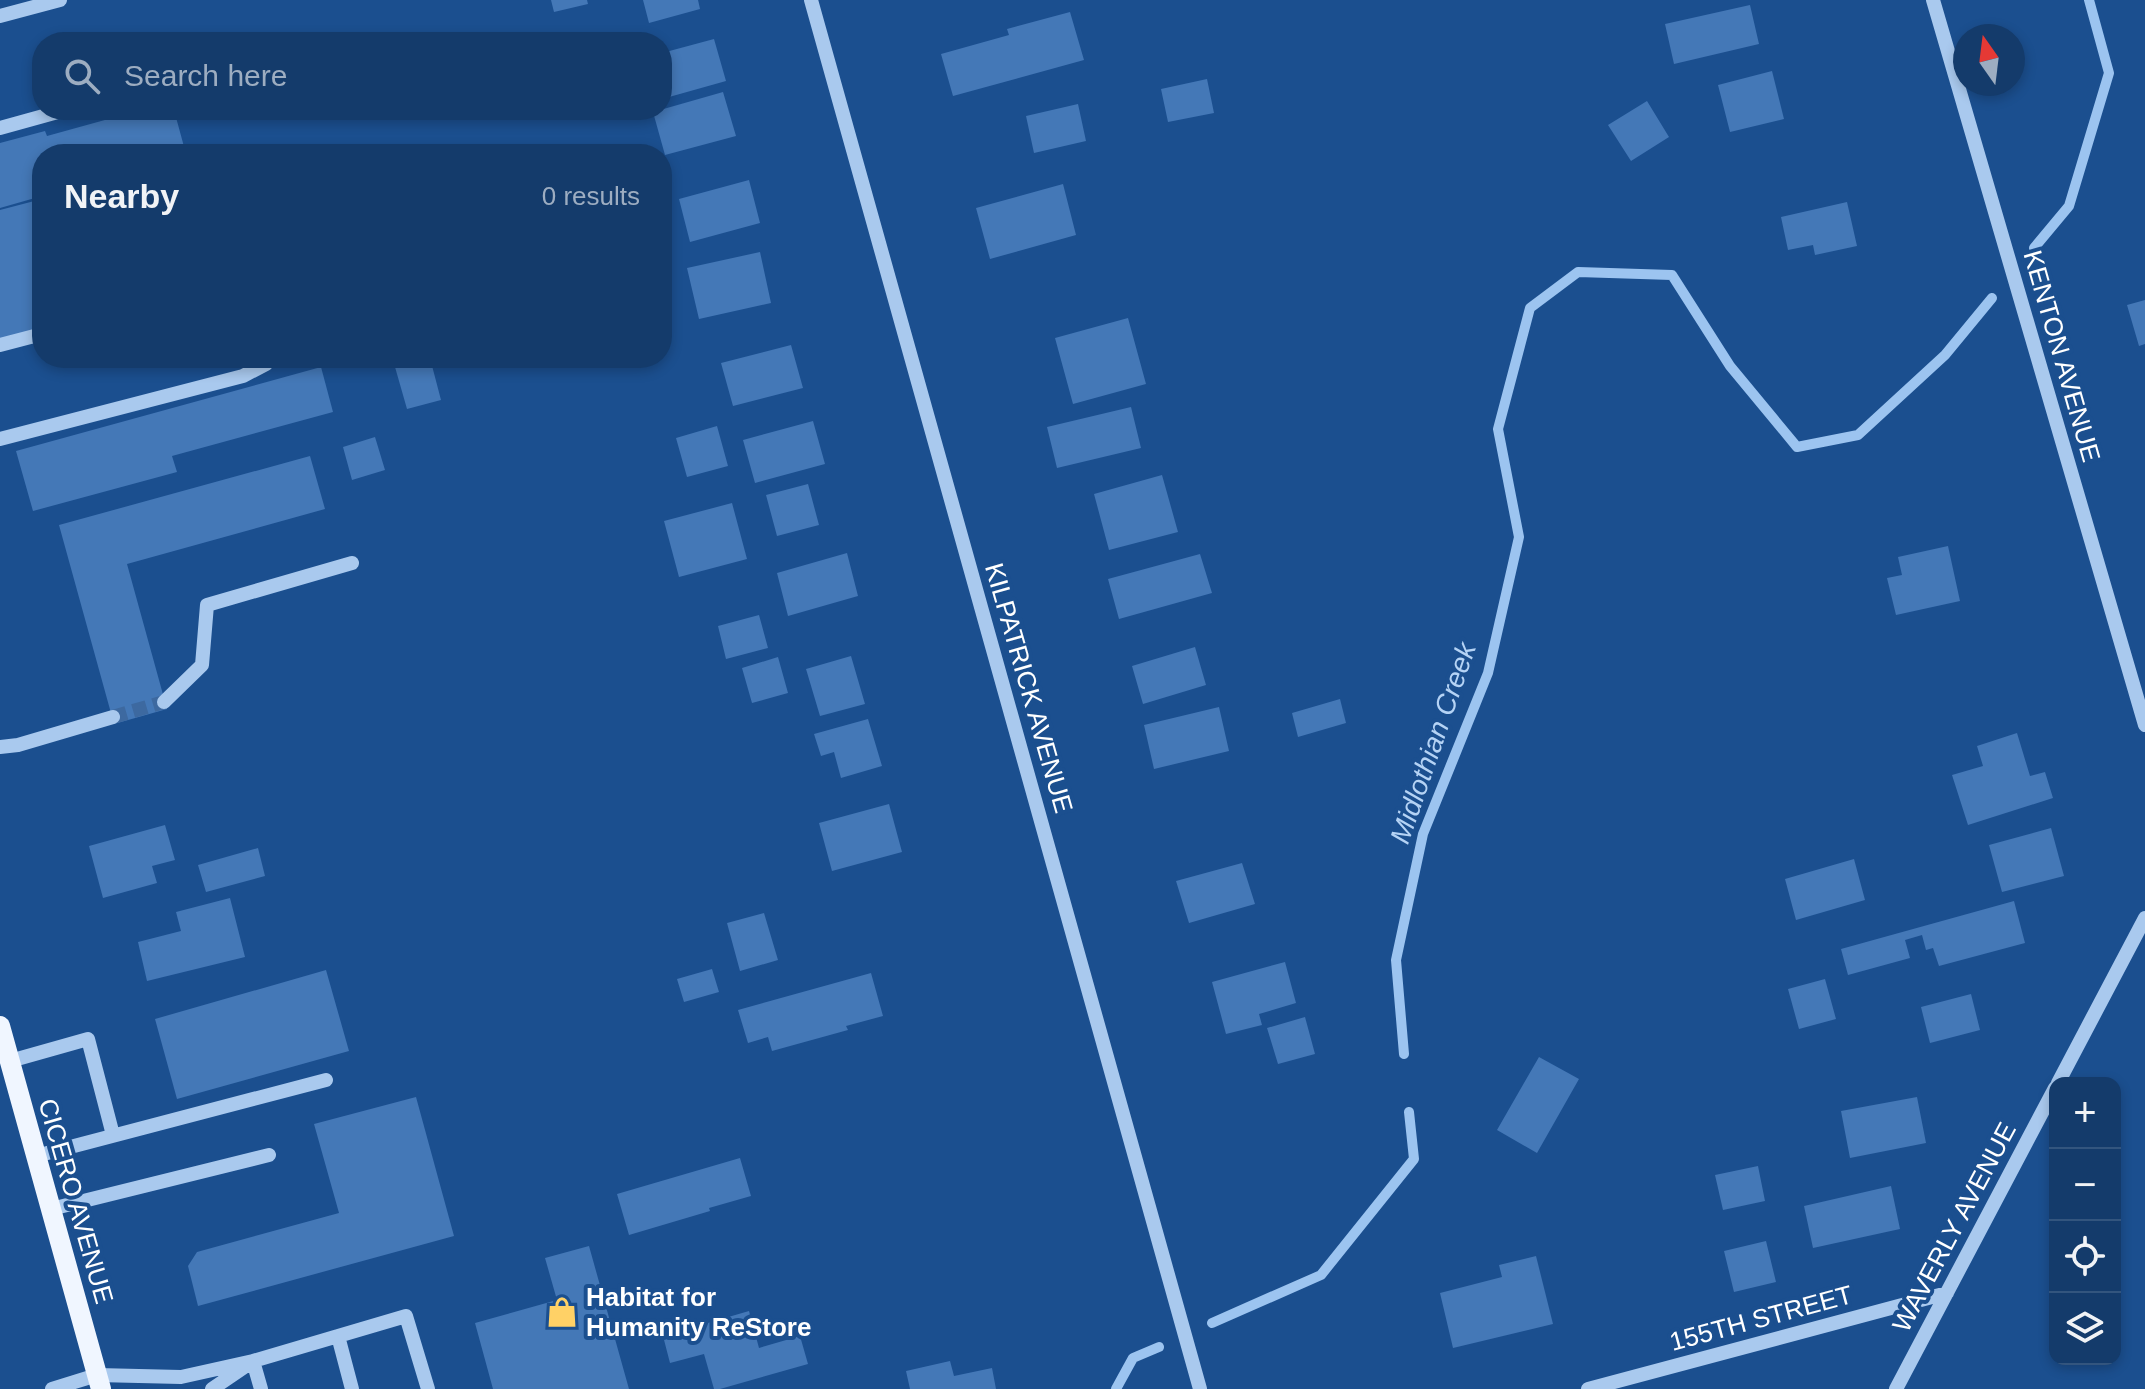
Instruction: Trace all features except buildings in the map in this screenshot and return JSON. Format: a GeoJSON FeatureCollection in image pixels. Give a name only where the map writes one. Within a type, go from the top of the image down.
{"type":"FeatureCollection","features":[{"type":"Feature","properties":{"kind":"main road","name":"CICERO AVENUE"},"geometry":{"type":"LineString","coordinates":[[0,1026],[99,1382]]}},
{"type":"Feature","properties":{"kind":"street"},"geometry":{"type":"LineString","coordinates":[[0,16],[60,0]]}},
{"type":"Feature","properties":{"kind":"street","name":"KILPATRICK AVENUE"},"geometry":{"type":"LineString","coordinates":[[811,0],[1200,1389]]}},
{"type":"Feature","properties":{"kind":"street","name":"KENTON AVENUE"},"geometry":{"type":"LineString","coordinates":[[1933,0],[2145,725]]}},
{"type":"Feature","properties":{"kind":"street"},"geometry":{"type":"LineString","coordinates":[[0,128],[32,119]]}},
{"type":"Feature","properties":{"kind":"street"},"geometry":{"type":"LineString","coordinates":[[0,345],[32,337]]}},
{"type":"Feature","properties":{"kind":"street"},"geometry":{"type":"LineString","coordinates":[[0,439],[243,376],[258,368]]}},
{"type":"Feature","properties":{"kind":"street"},"geometry":{"type":"LineString","coordinates":[[164,702],[202,665],[207,605],[352,563]]}},
{"type":"Feature","properties":{"kind":"street"},"geometry":{"type":"LineString","coordinates":[[0,747],[18,745],[113,717]]}},
{"type":"Feature","properties":{"kind":"street","name":"WAVERLY AVENUE"},"geometry":{"type":"LineString","coordinates":[[2061,1077],[2145,918]]}},
{"type":"Feature","properties":{"kind":"street"},"geometry":{"type":"LineString","coordinates":[[10,1061],[88,1039],[113,1135]]}},
{"type":"Feature","properties":{"kind":"street"},"geometry":{"type":"LineString","coordinates":[[36,1156],[326,1080]]}},
{"type":"Feature","properties":{"kind":"street","name":"WAVERLY AVENUE"},"geometry":{"type":"LineString","coordinates":[[1896,1389],[2049,1099]]}},
{"type":"Feature","properties":{"kind":"street"},"geometry":{"type":"LineString","coordinates":[[51,1209],[269,1155]]}},
{"type":"Feature","properties":{"kind":"street","name":"155TH STREET"},"geometry":{"type":"LineString","coordinates":[[1588,1389],[1947,1293]]}},
{"type":"Feature","properties":{"kind":"street"},"geometry":{"type":"LineString","coordinates":[[52,1389],[99,1382],[181,1377],[253,1361],[406,1316],[428,1389]]}},
{"type":"Feature","properties":{"kind":"street"},"geometry":{"type":"LineString","coordinates":[[338,1336],[352,1389]]}},
{"type":"Feature","properties":{"kind":"street"},"geometry":{"type":"LineString","coordinates":[[212,1389],[253,1361]]}},
{"type":"Feature","properties":{"kind":"street"},"geometry":{"type":"LineString","coordinates":[[253,1361],[261,1389]]}},
{"type":"Feature","properties":{"kind":"waterway","name":"Midlothian Creek"},"geometry":{"type":"LineString","coordinates":[[2034,248],[2069,206],[2109,73],[2089,0]]}},
{"type":"Feature","properties":{"kind":"waterway","name":"Midlothian Creek"},"geometry":{"type":"LineString","coordinates":[[1404,1054],[1396,960],[1423,834],[1488,673],[1519,537],[1498,429],[1530,308],[1578,272],[1672,275],[1730,366],[1797,447],[1858,435],[1945,355],[1992,298]]}},
{"type":"Feature","properties":{"kind":"waterway","name":"Midlothian Creek"},"geometry":{"type":"LineString","coordinates":[[1212,1323],[1321,1275],[1414,1159],[1409,1112]]}},
{"type":"Feature","properties":{"kind":"waterway","name":"Midlothian Creek"},"geometry":{"type":"LineString","coordinates":[[1116,1389],[1133,1358],[1159,1347]]}},
{"type":"Feature","properties":{"kind":"tunnel"},"geometry":{"type":"LineString","coordinates":[[113,717],[164,702]]}},
{"type":"Feature","properties":{"kind":"place","name":"Habitat for Humanity ReStore"},"geometry":{"type":"Point","coordinates":[562,1312]}}]}
